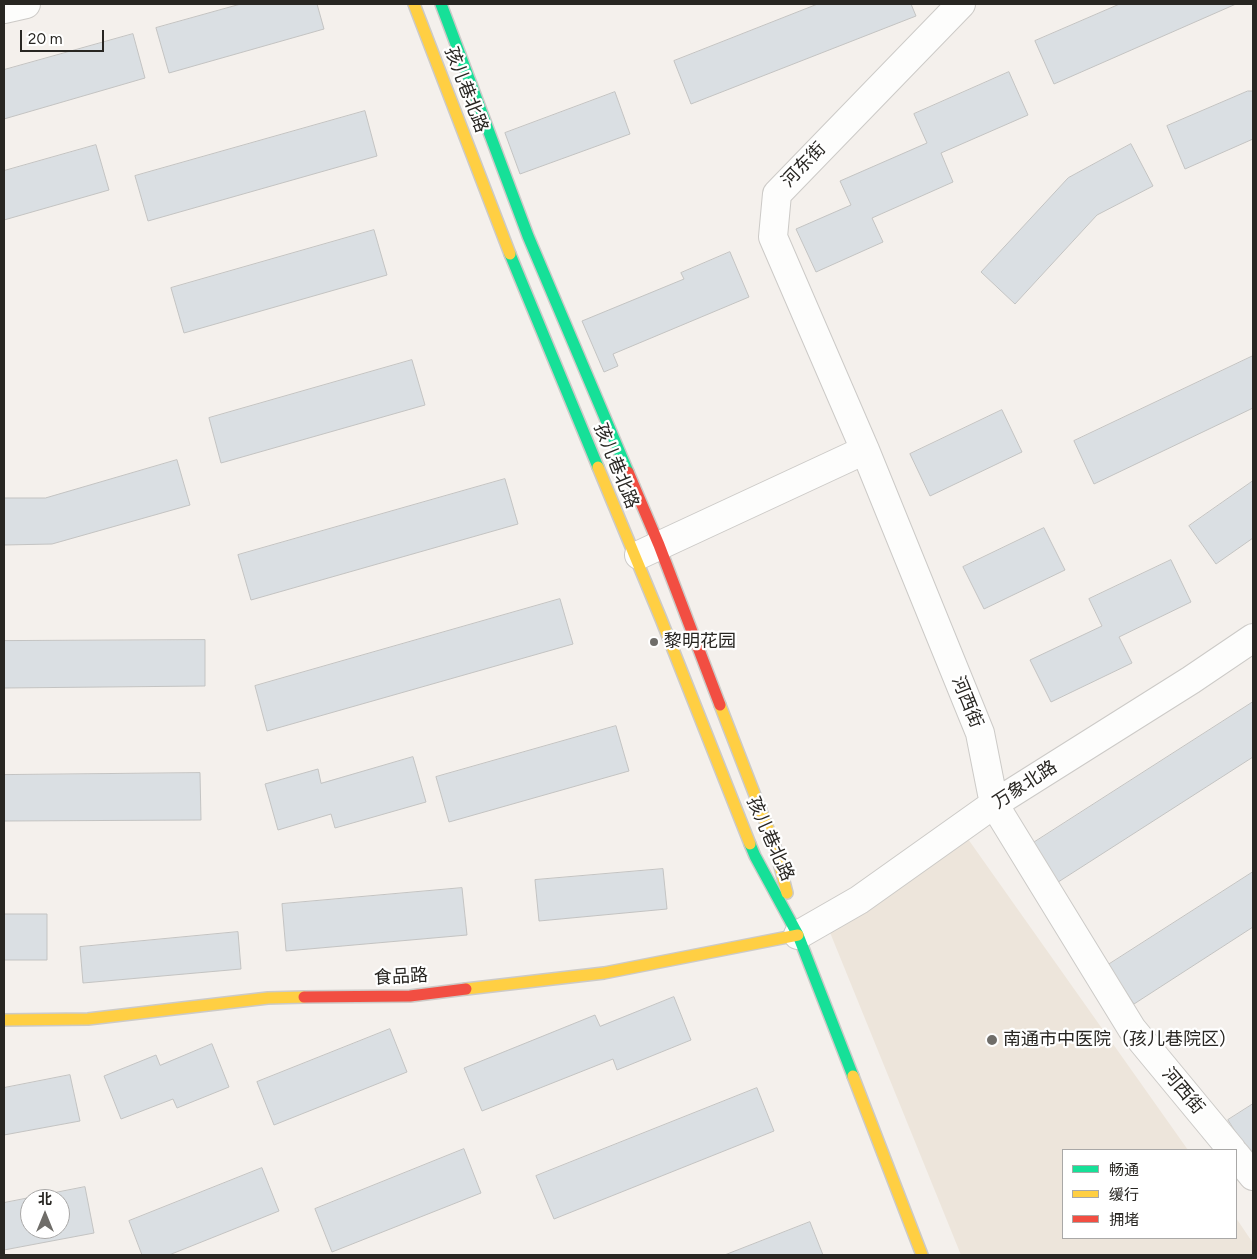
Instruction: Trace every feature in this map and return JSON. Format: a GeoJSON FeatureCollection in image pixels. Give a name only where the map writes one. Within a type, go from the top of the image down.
{"type":"FeatureCollection","features":[{"type":"Feature","properties":{"kind":"main road","name":"孩儿巷北路"},"geometry":{"type":"LineString","coordinates":[[414,4],[506,244],[661,619],[755,856],[798,935]]}},
{"type":"Feature","properties":{"kind":"main road","name":"孩儿巷北路"},"geometry":{"type":"LineString","coordinates":[[441,4],[528,236],[659,545],[775,847],[798,935],[922,1255]]}},
{"type":"Feature","properties":{"kind":"main road","name":"食品路"},"geometry":{"type":"LineString","coordinates":[[4,1020],[88,1019],[268,998],[410,996],[604,973],[798,935]]}},
{"type":"Feature","properties":{"kind":"street"},"geometry":{"type":"LineString","coordinates":[[4,10],[26,4]]}},
{"type":"Feature","properties":{"kind":"street","name":"河东街"},"geometry":{"type":"LineString","coordinates":[[865,450],[773,238],[777,194],[961,4]]}},
{"type":"Feature","properties":{"kind":"street"},"geometry":{"type":"LineString","coordinates":[[634,556],[865,450]]}},
{"type":"Feature","properties":{"kind":"street","name":"河西街"},"geometry":{"type":"LineString","coordinates":[[865,450],[980,733],[994,804],[1132,1029],[1231,1149]]}},
{"type":"Feature","properties":{"kind":"street","name":"万象北路"},"geometry":{"type":"LineString","coordinates":[[798,935],[859,900],[994,804],[1253,638]]}},
{"type":"Feature","properties":{"kind":"street"},"geometry":{"type":"LineString","coordinates":[[1237,1156],[1253,1176]]}},
{"type":"Feature","properties":{"kind":"shaded area","name":"南通市中医院（孩儿巷院区）"},"geometry":{"type":"Polygon","coordinates":[[[968,839],[1187,1149],[1062,1149],[1062,1239],[1237,1239],[1237,1219],[1253,1243],[1253,1255],[961,1255],[829,930],[968,839]]]}},
{"type":"Feature","properties":{"kind":"building"},"geometry":{"type":"Polygon","coordinates":[[[241,4],[317,4],[324,29],[169,73],[156,28],[241,4]]]}},
{"type":"Feature","properties":{"kind":"building"},"geometry":{"type":"Polygon","coordinates":[[[818,4],[911,4],[916,16],[691,104],[674,61],[818,4]]]}},
{"type":"Feature","properties":{"kind":"building"},"geometry":{"type":"Polygon","coordinates":[[[1120,4],[1236,4],[1054,84],[1035,41],[1120,4]]]}},
{"type":"Feature","properties":{"kind":"building"},"geometry":{"type":"Polygon","coordinates":[[[133,34],[145,78],[4,119],[4,70],[133,34]]]}},
{"type":"Feature","properties":{"kind":"building"},"geometry":{"type":"Polygon","coordinates":[[[1009,72],[1028,115],[941,153],[953,182],[872,218],[883,242],[816,272],[796,229],[851,205],[840,181],[927,143],[914,114],[1009,72]]]}},
{"type":"Feature","properties":{"kind":"building"},"geometry":{"type":"Polygon","coordinates":[[[1248,91],[1253,91],[1253,139],[1185,169],[1167,126],[1248,91]]]}},
{"type":"Feature","properties":{"kind":"building"},"geometry":{"type":"Polygon","coordinates":[[[615,92],[630,134],[520,174],[505,133],[615,92]]]}},
{"type":"Feature","properties":{"kind":"building"},"geometry":{"type":"Polygon","coordinates":[[[365,111],[377,156],[148,221],[135,176],[365,111]]]}},
{"type":"Feature","properties":{"kind":"building"},"geometry":{"type":"Polygon","coordinates":[[[1131,144],[1153,186],[1097,215],[1015,304],[981,272],[1068,178],[1131,144]]]}},
{"type":"Feature","properties":{"kind":"building"},"geometry":{"type":"Polygon","coordinates":[[[96,145],[109,190],[4,220],[4,171],[96,145]]]}},
{"type":"Feature","properties":{"kind":"building"},"geometry":{"type":"Polygon","coordinates":[[[374,230],[387,275],[184,333],[171,288],[374,230]]]}},
{"type":"Feature","properties":{"kind":"building"},"geometry":{"type":"Polygon","coordinates":[[[730,252],[749,297],[613,354],[618,366],[604,372],[582,321],[684,279],[681,273],[730,252]]]}},
{"type":"Feature","properties":{"kind":"building"},"geometry":{"type":"Polygon","coordinates":[[[1253,356],[1253,408],[1094,484],[1074,441],[1253,356]]]}},
{"type":"Feature","properties":{"kind":"building"},"geometry":{"type":"Polygon","coordinates":[[[412,360],[425,405],[221,463],[209,418],[412,360]]]}},
{"type":"Feature","properties":{"kind":"building"},"geometry":{"type":"Polygon","coordinates":[[[1002,410],[1022,452],[930,496],[910,454],[1002,410]]]}},
{"type":"Feature","properties":{"kind":"building"},"geometry":{"type":"Polygon","coordinates":[[[177,460],[190,505],[52,544],[4,545],[4,498],[45,498],[177,460]]]}},
{"type":"Feature","properties":{"kind":"building"},"geometry":{"type":"Polygon","coordinates":[[[505,479],[518,524],[251,600],[238,555],[505,479]]]}},
{"type":"Feature","properties":{"kind":"building"},"geometry":{"type":"Polygon","coordinates":[[[1253,481],[1253,538],[1216,564],[1189,526],[1253,481]]]}},
{"type":"Feature","properties":{"kind":"building"},"geometry":{"type":"Polygon","coordinates":[[[1044,528],[1065,570],[984,609],[963,567],[1044,528]]]}},
{"type":"Feature","properties":{"kind":"building"},"geometry":{"type":"Polygon","coordinates":[[[1171,560],[1191,602],[1119,637],[1132,663],[1051,702],[1030,660],[1102,626],[1089,599],[1171,560]]]}},
{"type":"Feature","properties":{"kind":"building"},"geometry":{"type":"Polygon","coordinates":[[[560,599],[573,644],[267,731],[255,686],[560,599]]]}},
{"type":"Feature","properties":{"kind":"building"},"geometry":{"type":"Polygon","coordinates":[[[205,640],[205,686],[4,688],[4,641],[205,640]]]}},
{"type":"Feature","properties":{"kind":"building"},"geometry":{"type":"Polygon","coordinates":[[[1253,702],[1253,757],[1052,886],[1027,847],[1253,702]]]}},
{"type":"Feature","properties":{"kind":"building"},"geometry":{"type":"Polygon","coordinates":[[[616,726],[629,771],[449,822],[436,777],[616,726]]]}},
{"type":"Feature","properties":{"kind":"building"},"geometry":{"type":"Polygon","coordinates":[[[413,757],[426,802],[335,828],[331,814],[278,830],[265,784],[318,769],[321,783],[413,757]]]}},
{"type":"Feature","properties":{"kind":"building"},"geometry":{"type":"Polygon","coordinates":[[[200,773],[201,820],[4,821],[4,775],[200,773]]]}},
{"type":"Feature","properties":{"kind":"building"},"geometry":{"type":"Polygon","coordinates":[[[663,869],[667,909],[539,921],[535,880],[663,869]]]}},
{"type":"Feature","properties":{"kind":"building"},"geometry":{"type":"Polygon","coordinates":[[[1253,872],[1253,927],[1134,1004],[1108,965],[1253,872]]]}},
{"type":"Feature","properties":{"kind":"building"},"geometry":{"type":"Polygon","coordinates":[[[462,888],[467,935],[286,951],[282,904],[462,888]]]}},
{"type":"Feature","properties":{"kind":"building"},"geometry":{"type":"Polygon","coordinates":[[[4,914],[47,914],[47,960],[4,960],[4,914]]]}},
{"type":"Feature","properties":{"kind":"building"},"geometry":{"type":"Polygon","coordinates":[[[238,932],[241,969],[83,983],[80,947],[238,932]]]}},
{"type":"Feature","properties":{"kind":"building"},"geometry":{"type":"Polygon","coordinates":[[[674,997],[691,1040],[617,1070],[613,1059],[482,1111],[464,1068],[595,1015],[600,1026],[674,997]]]}},
{"type":"Feature","properties":{"kind":"building"},"geometry":{"type":"Polygon","coordinates":[[[390,1029],[407,1072],[274,1125],[257,1082],[390,1029]]]}},
{"type":"Feature","properties":{"kind":"building"},"geometry":{"type":"Polygon","coordinates":[[[212,1044],[229,1087],[177,1108],[173,1099],[121,1119],[104,1076],[156,1055],[160,1065],[212,1044]]]}},
{"type":"Feature","properties":{"kind":"building"},"geometry":{"type":"Polygon","coordinates":[[[70,1075],[80,1121],[4,1135],[4,1088],[70,1075]]]}},
{"type":"Feature","properties":{"kind":"building"},"geometry":{"type":"Polygon","coordinates":[[[757,1088],[774,1131],[554,1219],[536,1176],[757,1088]]]}},
{"type":"Feature","properties":{"kind":"building"},"geometry":{"type":"Polygon","coordinates":[[[1253,1104],[1253,1160],[1228,1120],[1253,1104]]]}},
{"type":"Feature","properties":{"kind":"building"},"geometry":{"type":"Polygon","coordinates":[[[464,1149],[481,1193],[332,1252],[315,1209],[464,1149]]]}},
{"type":"Feature","properties":{"kind":"building"},"geometry":{"type":"Polygon","coordinates":[[[262,1168],[279,1211],[169,1255],[142,1255],[129,1221],[262,1168]]]}},
{"type":"Feature","properties":{"kind":"building"},"geometry":{"type":"Polygon","coordinates":[[[85,1187],[94,1233],[70,1238],[70,1190],[85,1187]]]}},
{"type":"Feature","properties":{"kind":"building"},"geometry":{"type":"Polygon","coordinates":[[[20,1200],[20,1239],[62,1239],[4,1250],[4,1203],[20,1200]]]}},
{"type":"Feature","properties":{"kind":"building"},"geometry":{"type":"Polygon","coordinates":[[[810,1222],[823,1255],[725,1255],[810,1222]]]}},
{"type":"Feature","properties":{"kind":"traffic: fast"},"geometry":{"type":"LineString","coordinates":[[441,4],[528,236],[628,472]]}},
{"type":"Feature","properties":{"kind":"traffic: fast"},"geometry":{"type":"LineString","coordinates":[[510,254],[598,467]]}},
{"type":"Feature","properties":{"kind":"traffic: fast"},"geometry":{"type":"LineString","coordinates":[[750,844],[798,935],[853,1076]]}},
{"type":"Feature","properties":{"kind":"traffic: slow"},"geometry":{"type":"LineString","coordinates":[[414,4],[510,254]]}},
{"type":"Feature","properties":{"kind":"traffic: slow"},"geometry":{"type":"LineString","coordinates":[[598,467],[661,619],[750,844]]}},
{"type":"Feature","properties":{"kind":"traffic: slow"},"geometry":{"type":"LineString","coordinates":[[720,705],[775,847],[787,893]]}},
{"type":"Feature","properties":{"kind":"traffic: slow"},"geometry":{"type":"LineString","coordinates":[[466,989],[604,973],[798,935]]}},
{"type":"Feature","properties":{"kind":"traffic: slow"},"geometry":{"type":"LineString","coordinates":[[4,1020],[88,1019],[268,998],[304,997]]}},
{"type":"Feature","properties":{"kind":"traffic: slow"},"geometry":{"type":"LineString","coordinates":[[853,1076],[922,1255]]}},
{"type":"Feature","properties":{"kind":"traffic: jam"},"geometry":{"type":"LineString","coordinates":[[628,472],[659,545],[720,705]]}},
{"type":"Feature","properties":{"kind":"traffic: jam"},"geometry":{"type":"LineString","coordinates":[[304,997],[410,996],[466,989]]}},
{"type":"Feature","properties":{"kind":"place","name":"黎明花园"},"geometry":{"type":"Point","coordinates":[654,642]}},
{"type":"Feature","properties":{"kind":"place","name":"南通市中医院（孩儿巷院区）"},"geometry":{"type":"Point","coordinates":[992,1040]}}]}
